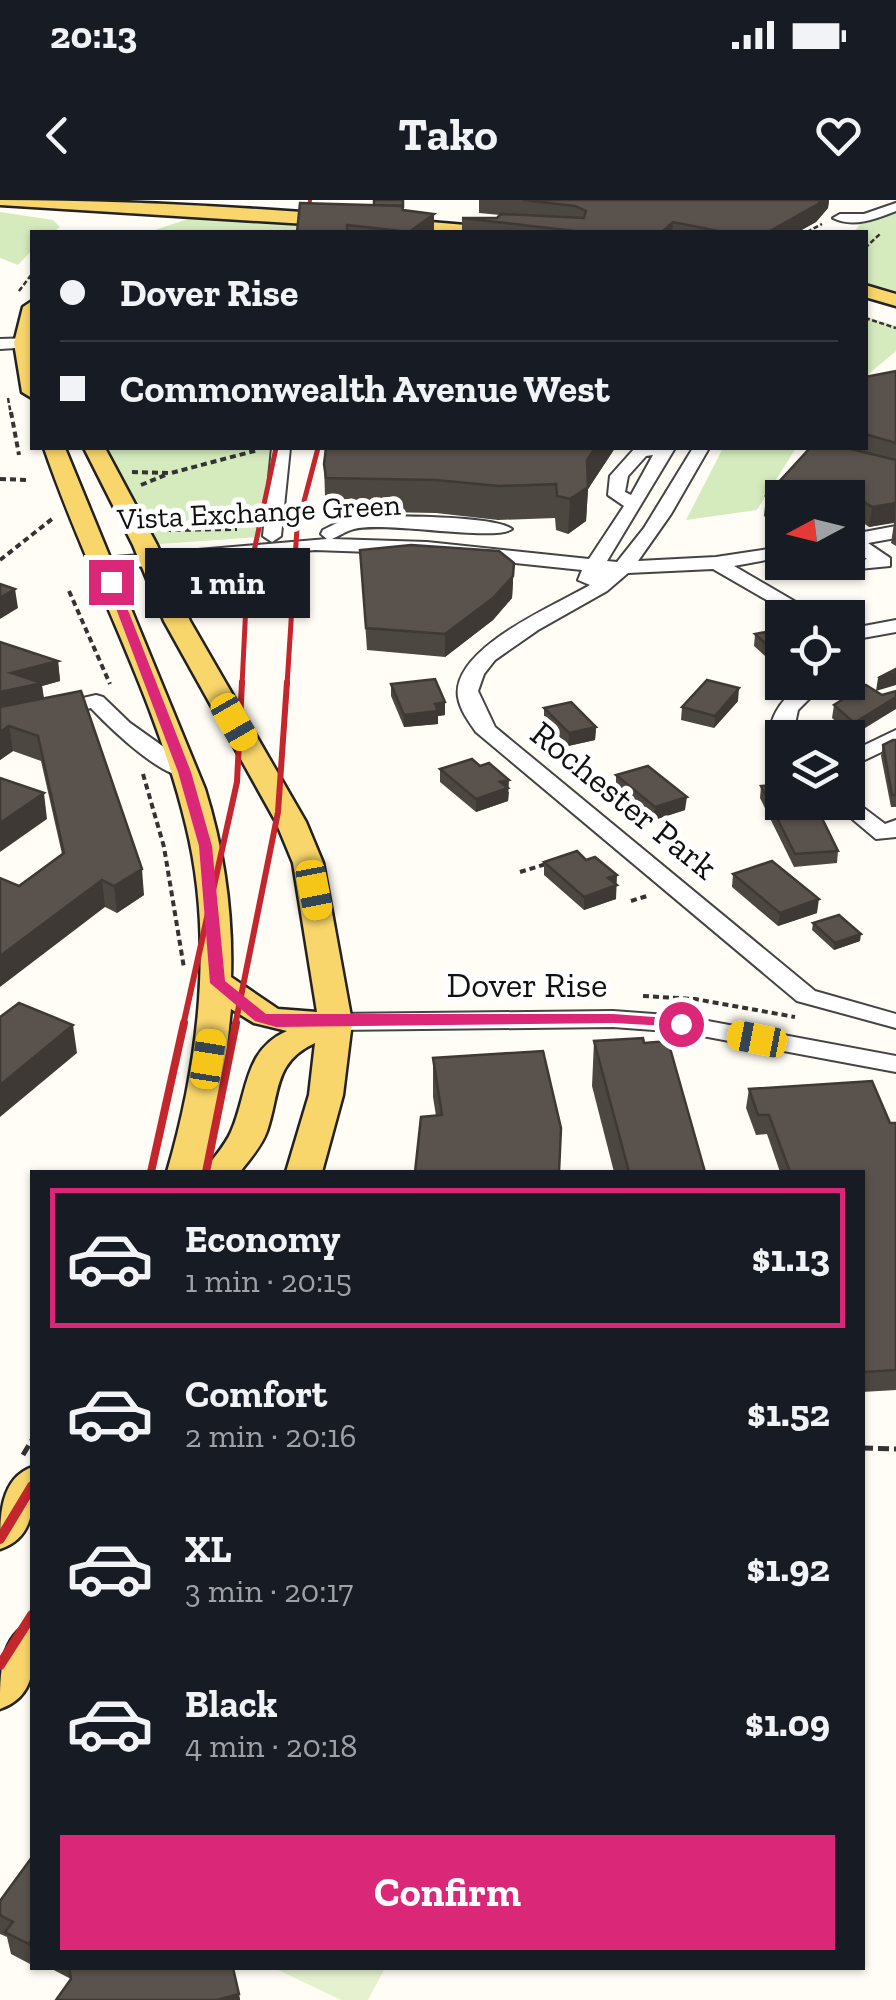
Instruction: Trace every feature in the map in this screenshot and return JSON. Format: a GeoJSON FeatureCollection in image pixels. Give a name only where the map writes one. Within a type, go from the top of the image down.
{"type":"FeatureCollection","features":[{"type":"Feature","properties":{"kind":"main road"},"geometry":{"type":"LineString","coordinates":[[0,200],[92,208],[118,221],[145,202]]}},
{"type":"Feature","properties":{"kind":"main road"},"geometry":{"type":"LineString","coordinates":[[103,200],[250,210],[428,229],[498,228]]}},
{"type":"Feature","properties":{"kind":"main road"},"geometry":{"type":"LineString","coordinates":[[224,200],[250,210]]}},
{"type":"Feature","properties":{"kind":"main road"},"geometry":{"type":"LineString","coordinates":[[49,203],[145,202]]}},
{"type":"Feature","properties":{"kind":"main road"},"geometry":{"type":"LineString","coordinates":[[176,204],[157,226],[250,210],[360,211],[498,228]]}},
{"type":"Feature","properties":{"kind":"main road"},"geometry":{"type":"LineString","coordinates":[[868,293],[894,315]]}},
{"type":"Feature","properties":{"kind":"main road"},"geometry":{"type":"LineString","coordinates":[[868,310],[894,315]]}},
{"type":"Feature","properties":{"kind":"main road"},"geometry":{"type":"LineString","coordinates":[[55,450],[101,556],[184,772],[206,846],[202,984],[185,1170]]}},
{"type":"Feature","properties":{"kind":"main road"},"geometry":{"type":"LineString","coordinates":[[95,450],[151,545],[177,621],[291,822],[308,863],[335,1022],[326,1096],[305,1170]]}},
{"type":"Feature","properties":{"kind":"main road"},"geometry":{"type":"LineString","coordinates":[[202,984],[261,1018],[276,1022],[335,1022]]}},
{"type":"Feature","properties":{"kind":"main road"},"geometry":{"type":"LineString","coordinates":[[223,1170],[248,1135],[273,1057],[286,1044],[335,1022]]}},
{"type":"Feature","properties":{"kind":"main road"},"geometry":{"type":"LineString","coordinates":[[0,1532],[30,1487]]}},
{"type":"Feature","properties":{"kind":"main road"},"geometry":{"type":"LineString","coordinates":[[0,1688],[30,1644]]}},
{"type":"Feature","properties":{"kind":"street"},"geometry":{"type":"LineString","coordinates":[[856,230],[866,218],[867,200]]}},
{"type":"Feature","properties":{"kind":"street"},"geometry":{"type":"LineString","coordinates":[[846,204],[835,223],[866,218],[896,207]]}},
{"type":"Feature","properties":{"kind":"street"},"geometry":{"type":"LineString","coordinates":[[0,348],[28,347]]}},
{"type":"Feature","properties":{"kind":"street"},"geometry":{"type":"LineString","coordinates":[[272,536],[281,450]]}},
{"type":"Feature","properties":{"kind":"street"},"geometry":{"type":"LineString","coordinates":[[635,504],[617,496],[614,485],[641,451],[649,450]]}},
{"type":"Feature","properties":{"kind":"street"},"geometry":{"type":"LineString","coordinates":[[589,592],[588,577],[665,450]]}},
{"type":"Feature","properties":{"kind":"street"},"geometry":{"type":"LineString","coordinates":[[627,562],[700,450]]}},
{"type":"Feature","properties":{"kind":"street","name":"Vista Exchange Green"},"geometry":{"type":"LineString","coordinates":[[101,556],[151,545],[272,536],[488,532],[598,560]]}},
{"type":"Feature","properties":{"kind":"street"},"geometry":{"type":"LineString","coordinates":[[865,537],[896,532]]}},
{"type":"Feature","properties":{"kind":"street","name":"Vista Exchange Green"},"geometry":{"type":"LineString","coordinates":[[151,545],[369,544],[627,562]]}},
{"type":"Feature","properties":{"kind":"street"},"geometry":{"type":"LineString","coordinates":[[627,562],[716,563],[765,555]]}},
{"type":"Feature","properties":{"kind":"street","name":"Rochester Park"},"geometry":{"type":"LineString","coordinates":[[627,562],[589,592],[502,644],[481,664],[468,689],[471,708],[486,732],[806,996],[893,1021]]}},
{"type":"Feature","properties":{"kind":"street"},"geometry":{"type":"LineString","coordinates":[[716,563],[781,600]]}},
{"type":"Feature","properties":{"kind":"street"},"geometry":{"type":"LineString","coordinates":[[865,634],[896,626]]}},
{"type":"Feature","properties":{"kind":"street"},"geometry":{"type":"LineString","coordinates":[[0,724],[92,700],[100,702],[133,736],[184,772]]}},
{"type":"Feature","properties":{"kind":"street"},"geometry":{"type":"LineString","coordinates":[[865,753],[896,736]]}},
{"type":"Feature","properties":{"kind":"street"},"geometry":{"type":"LineString","coordinates":[[865,819],[884,834],[896,827]]}},
{"type":"Feature","properties":{"kind":"street","name":"Dover Rise"},"geometry":{"type":"LineString","coordinates":[[335,1022],[647,1021],[896,1064]]}},
{"type":"Feature","properties":{"kind":"path"},"geometry":{"type":"LineString","coordinates":[[24,283],[30,276]]}},
{"type":"Feature","properties":{"kind":"path"},"geometry":{"type":"LineString","coordinates":[[868,318],[894,315]]}},
{"type":"Feature","properties":{"kind":"path"},"geometry":{"type":"LineString","coordinates":[[7,390],[19,455]]}},
{"type":"Feature","properties":{"kind":"path"},"geometry":{"type":"LineString","coordinates":[[171,473],[130,472],[136,487],[253,450]]}},
{"type":"Feature","properties":{"kind":"path"},"geometry":{"type":"LineString","coordinates":[[0,479],[27,480]]}},
{"type":"Feature","properties":{"kind":"path"},"geometry":{"type":"LineString","coordinates":[[0,560],[52,519]]}},
{"type":"Feature","properties":{"kind":"path"},"geometry":{"type":"LineString","coordinates":[[151,545],[237,529]]}},
{"type":"Feature","properties":{"kind":"path"},"geometry":{"type":"LineString","coordinates":[[69,591],[133,736],[164,847],[172,916],[202,984]]}},
{"type":"Feature","properties":{"kind":"path"},"geometry":{"type":"LineString","coordinates":[[520,872],[558,860]]}},
{"type":"Feature","properties":{"kind":"path"},"geometry":{"type":"LineString","coordinates":[[865,1448],[896,1450]]}},
{"type":"Feature","properties":{"kind":"green space"},"geometry":{"type":"Polygon","coordinates":[[[896,207],[896,300],[868,292],[868,230],[856,230],[865,218],[896,207]]]}},
{"type":"Feature","properties":{"kind":"green space"},"geometry":{"type":"Polygon","coordinates":[[[0,212],[53,220],[60,227],[30,230],[30,252],[18,265],[0,258],[0,212]]]}},
{"type":"Feature","properties":{"kind":"green space"},"geometry":{"type":"Polygon","coordinates":[[[223,214],[296,216],[300,230],[155,230],[191,218],[223,214]]]}},
{"type":"Feature","properties":{"kind":"green space"},"geometry":{"type":"Polygon","coordinates":[[[868,317],[896,326],[896,351],[868,374],[868,317]]]}},
{"type":"Feature","properties":{"kind":"green space"},"geometry":{"type":"Polygon","coordinates":[[[95,450],[281,450],[272,536],[145,545],[95,450]]]}},
{"type":"Feature","properties":{"kind":"green space"},"geometry":{"type":"Polygon","coordinates":[[[722,450],[795,450],[776,480],[765,480],[765,497],[757,510],[686,520],[722,450]]]}},
{"type":"Feature","properties":{"kind":"green space"},"geometry":{"type":"Polygon","coordinates":[[[278,1970],[384,1970],[368,2000],[341,2000],[278,1970]]]}},
{"type":"Feature","properties":{"kind":"building"},"geometry":{"type":"Polygon","coordinates":[[[374,200],[403,200],[403,208],[374,205],[374,200]]]}},
{"type":"Feature","properties":{"kind":"building"},"geometry":{"type":"Polygon","coordinates":[[[523,200],[822,200],[772,230],[713,230],[673,222],[664,230],[566,230],[462,218],[497,218],[501,214],[584,218],[586,211],[575,206],[523,200]]]}},
{"type":"Feature","properties":{"kind":"building"},"geometry":{"type":"Polygon","coordinates":[[[300,203],[402,206],[403,210],[434,214],[412,230],[347,225],[347,230],[297,230],[300,203]]]}},
{"type":"Feature","properties":{"kind":"building"},"geometry":{"type":"Polygon","coordinates":[[[896,371],[896,443],[868,435],[868,376],[896,371]]]}},
{"type":"Feature","properties":{"kind":"building"},"geometry":{"type":"Polygon","coordinates":[[[326,450],[594,450],[587,460],[588,487],[570,499],[557,496],[556,484],[499,486],[436,480],[326,478],[326,450]]]}},
{"type":"Feature","properties":{"kind":"building"},"geometry":{"type":"Polygon","coordinates":[[[808,450],[855,450],[896,460],[896,503],[872,507],[865,503],[865,480],[781,480],[808,450]]]}},
{"type":"Feature","properties":{"kind":"building"},"geometry":{"type":"Polygon","coordinates":[[[411,545],[499,551],[514,563],[513,576],[493,598],[445,634],[366,628],[360,550],[411,545]]]}},
{"type":"Feature","properties":{"kind":"building"},"geometry":{"type":"Polygon","coordinates":[[[0,584],[15,589],[0,598],[0,584]]]}},
{"type":"Feature","properties":{"kind":"building"},"geometry":{"type":"Polygon","coordinates":[[[0,642],[58,661],[11,673],[42,683],[0,692],[0,642]]]}},
{"type":"Feature","properties":{"kind":"building"},"geometry":{"type":"Polygon","coordinates":[[[435,679],[445,702],[435,704],[438,711],[404,715],[391,684],[435,679]]]}},
{"type":"Feature","properties":{"kind":"building"},"geometry":{"type":"Polygon","coordinates":[[[707,680],[739,688],[715,716],[682,707],[707,680]]]}},
{"type":"Feature","properties":{"kind":"building"},"geometry":{"type":"Polygon","coordinates":[[[865,686],[882,695],[896,691],[896,697],[859,720],[851,720],[834,705],[842,700],[865,700],[865,686]]]}},
{"type":"Feature","properties":{"kind":"building"},"geometry":{"type":"Polygon","coordinates":[[[81,691],[142,869],[114,886],[102,880],[0,956],[0,878],[19,886],[64,853],[38,736],[9,726],[0,732],[0,707],[81,691]]]}},
{"type":"Feature","properties":{"kind":"building"},"geometry":{"type":"Polygon","coordinates":[[[571,702],[596,727],[569,733],[544,708],[571,702]]]}},
{"type":"Feature","properties":{"kind":"building"},"geometry":{"type":"Polygon","coordinates":[[[893,740],[896,795],[892,795],[883,745],[893,740]]]}},
{"type":"Feature","properties":{"kind":"building"},"geometry":{"type":"Polygon","coordinates":[[[472,759],[480,766],[489,763],[509,780],[500,782],[508,788],[476,799],[440,769],[472,759]]]}},
{"type":"Feature","properties":{"kind":"building"},"geometry":{"type":"Polygon","coordinates":[[[648,766],[687,797],[655,807],[616,775],[648,766]]]}},
{"type":"Feature","properties":{"kind":"building"},"geometry":{"type":"Polygon","coordinates":[[[0,778],[44,793],[0,823],[0,778]]]}},
{"type":"Feature","properties":{"kind":"building"},"geometry":{"type":"Polygon","coordinates":[[[778,820],[823,820],[838,851],[795,854],[778,820]]]}},
{"type":"Feature","properties":{"kind":"building"},"geometry":{"type":"Polygon","coordinates":[[[577,851],[586,860],[595,857],[617,875],[608,878],[617,885],[584,897],[544,862],[577,851]]]}},
{"type":"Feature","properties":{"kind":"building"},"geometry":{"type":"Polygon","coordinates":[[[772,861],[819,899],[780,913],[733,874],[772,861]]]}},
{"type":"Feature","properties":{"kind":"building"},"geometry":{"type":"Polygon","coordinates":[[[839,915],[861,934],[835,943],[813,923],[839,915]]]}},
{"type":"Feature","properties":{"kind":"building"},"geometry":{"type":"Polygon","coordinates":[[[19,1003],[73,1025],[0,1085],[0,1017],[19,1003]]]}},
{"type":"Feature","properties":{"kind":"building"},"geometry":{"type":"Polygon","coordinates":[[[594,1041],[668,1041],[704,1170],[628,1170],[594,1041]]]}},
{"type":"Feature","properties":{"kind":"building"},"geometry":{"type":"Polygon","coordinates":[[[543,1051],[561,1128],[559,1170],[415,1170],[421,1117],[442,1115],[433,1058],[543,1051]]]}},
{"type":"Feature","properties":{"kind":"building"},"geometry":{"type":"Polygon","coordinates":[[[872,1081],[890,1123],[896,1123],[896,1370],[865,1372],[865,1170],[789,1170],[769,1115],[758,1115],[749,1089],[872,1081]]]}},
{"type":"Feature","properties":{"kind":"building"},"geometry":{"type":"Polygon","coordinates":[[[30,1860],[29,1944],[5,1932],[13,1922],[0,1915],[0,1901],[30,1860]]]}},
{"type":"Feature","properties":{"kind":"building"},"geometry":{"type":"Polygon","coordinates":[[[69,1970],[233,1970],[239,1994],[217,2000],[56,2000],[71,1979],[69,1970]]]}},
{"type":"Feature","properties":{"kind":"railway"},"geometry":{"type":"LineString","coordinates":[[306,230],[310,200]]}},
{"type":"Feature","properties":{"kind":"railway"},"geometry":{"type":"LineString","coordinates":[[242,685],[247,584],[276,450]]}},
{"type":"Feature","properties":{"kind":"railway"},"geometry":{"type":"LineString","coordinates":[[287,685],[297,528],[317,450]]}},
{"type":"Feature","properties":{"kind":"railway"},"geometry":{"type":"LineString","coordinates":[[183,1026],[237,782],[242,682]]}},
{"type":"Feature","properties":{"kind":"railway"},"geometry":{"type":"LineString","coordinates":[[235,1026],[278,812],[287,682]]}},
{"type":"Feature","properties":{"kind":"railway"},"geometry":{"type":"LineString","coordinates":[[151,1170],[184,1023]]}},
{"type":"Feature","properties":{"kind":"railway"},"geometry":{"type":"LineString","coordinates":[[206,1170],[236,1023]]}},
{"type":"Feature","properties":{"kind":"railway"},"geometry":{"type":"LineString","coordinates":[[0,1539],[30,1489]]}},
{"type":"Feature","properties":{"kind":"railway"},"geometry":{"type":"LineString","coordinates":[[0,1665],[30,1618]]}},
{"type":"Feature","properties":{"kind":"route"},"geometry":{"type":"LineString","coordinates":[[111,582],[184,772],[206,846],[218,983],[261,1018],[276,1022],[613,1019],[681,1024]]}}]}
